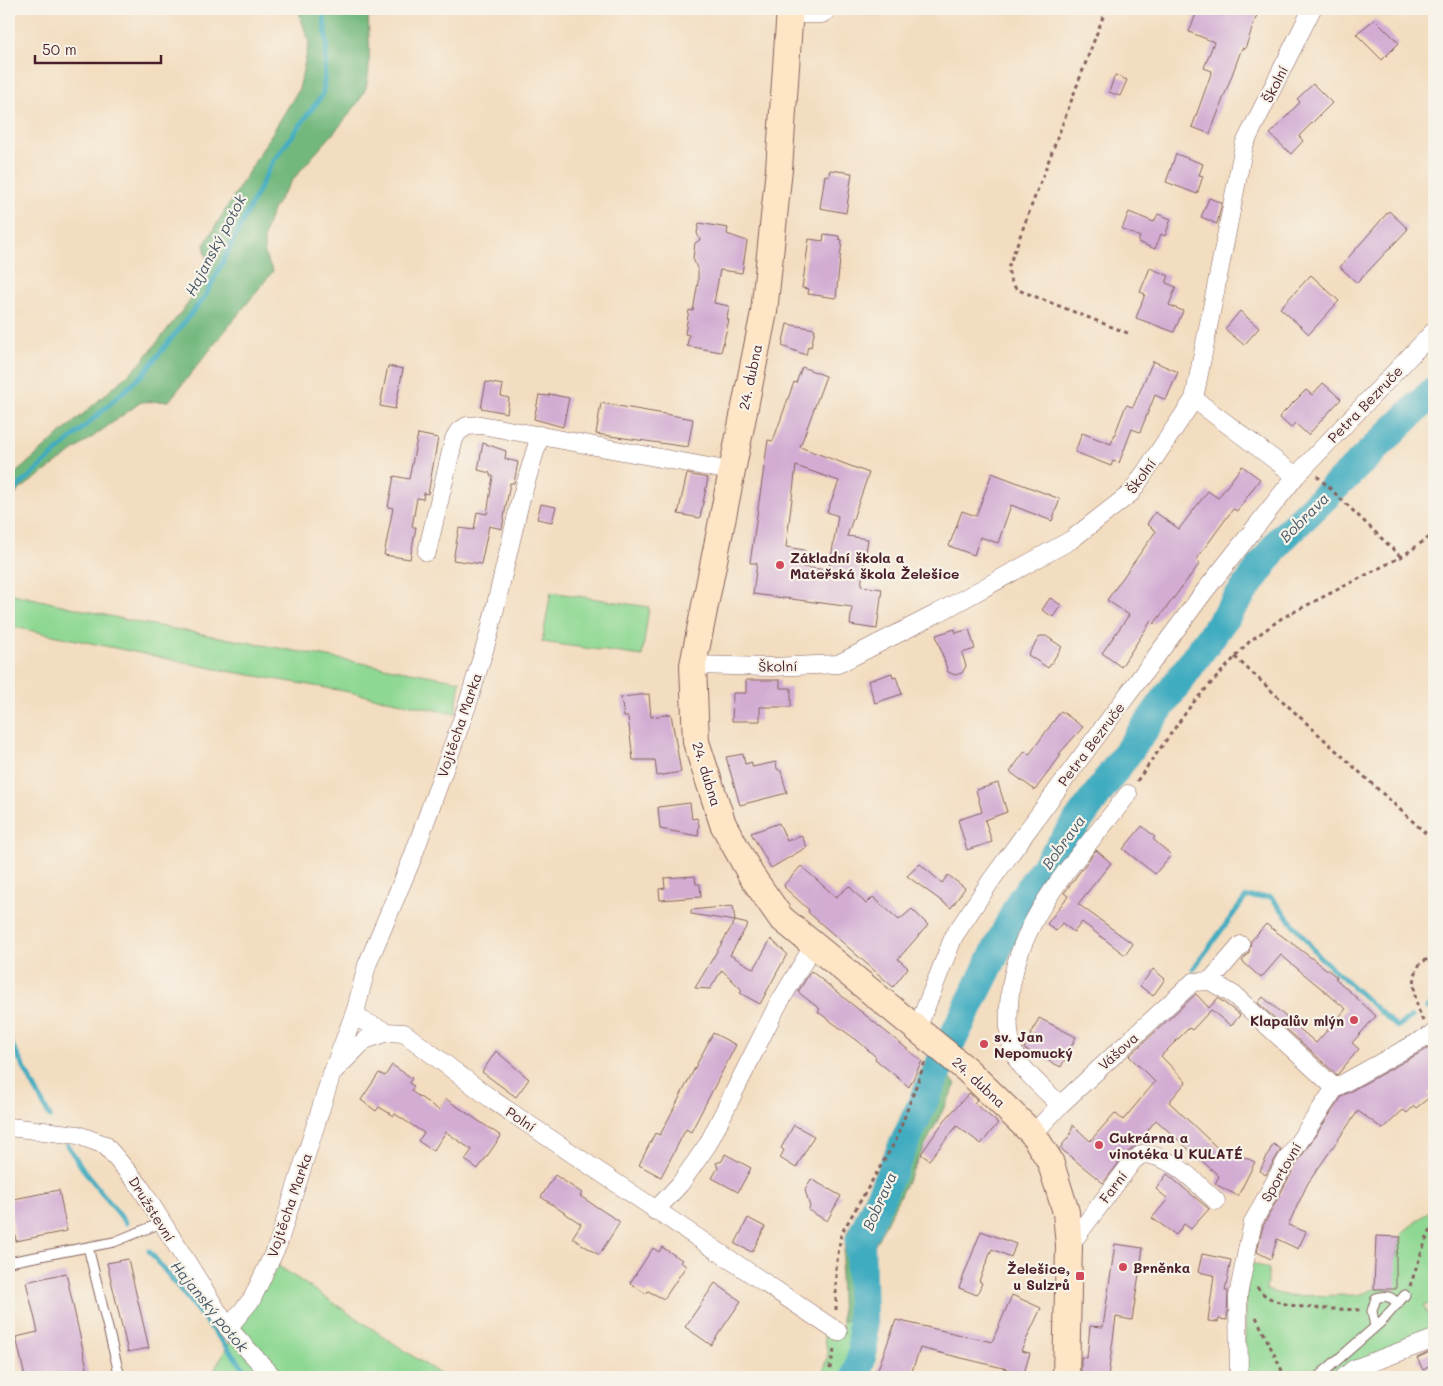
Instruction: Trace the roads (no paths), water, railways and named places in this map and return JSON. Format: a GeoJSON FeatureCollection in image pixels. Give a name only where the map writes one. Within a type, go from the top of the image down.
{"type":"FeatureCollection","features":[{"type":"Feature","properties":{"kind":"main road","name":"24. dubna"},"geometry":{"type":"LineString","coordinates":[[790,12],[779,169],[764,312],[693,665],[696,742],[723,824],[751,875],[781,918],[967,1070],[1032,1134],[1050,1161],[1066,1212],[1069,1246],[1066,1377]]}},
{"type":"Feature","properties":{"kind":"street"},"geometry":{"type":"LineString","coordinates":[[790,12],[822,14],[829,9]]}},
{"type":"Feature","properties":{"kind":"street","name":"Školní"},"geometry":{"type":"LineString","coordinates":[[693,665],[772,667],[838,664],[938,613],[1071,540],[1131,493],[1194,399],[1244,145],[1312,9]]}},
{"type":"Feature","properties":{"kind":"street","name":"Petra Bezruče"},"geometry":{"type":"LineString","coordinates":[[928,1038],[954,936],[992,879],[1204,592],[1296,476],[1434,331]]}},
{"type":"Feature","properties":{"kind":"street"},"geometry":{"type":"LineString","coordinates":[[1194,399],[1296,476]]}},
{"type":"Feature","properties":{"kind":"street"},"geometry":{"type":"LineString","coordinates":[[427,552],[454,440],[458,432],[467,426],[481,426],[540,435],[731,472]]}},
{"type":"Feature","properties":{"kind":"street","name":"Vojtěcha Marka"},"geometry":{"type":"LineString","coordinates":[[228,1328],[252,1299],[278,1244],[332,1073],[356,1009],[367,965],[412,859],[468,703],[489,634],[520,502],[540,435]]}},
{"type":"Feature","properties":{"kind":"street"},"geometry":{"type":"LineString","coordinates":[[1060,1105],[1016,1059],[1008,1032],[1010,980],[1025,937],[1044,903],[1128,794]]}},
{"type":"Feature","properties":{"kind":"street"},"geometry":{"type":"LineString","coordinates":[[1241,945],[1210,981],[1234,995],[1335,1088]]}},
{"type":"Feature","properties":{"kind":"street"},"geometry":{"type":"LineString","coordinates":[[655,1211],[680,1184],[708,1144],[776,1008],[814,946]]}},
{"type":"Feature","properties":{"kind":"street","name":"Vášova"},"geometry":{"type":"LineString","coordinates":[[1032,1134],[1060,1105],[1193,982],[1210,981]]}},
{"type":"Feature","properties":{"kind":"street"},"geometry":{"type":"LineString","coordinates":[[356,1009],[359,1019],[387,1032]]}},
{"type":"Feature","properties":{"kind":"street","name":"Vojtěcha Marka"},"geometry":{"type":"LineString","coordinates":[[332,1073],[365,1040],[387,1032]]}},
{"type":"Feature","properties":{"kind":"street","name":"Polní"},"geometry":{"type":"LineString","coordinates":[[387,1032],[404,1033],[494,1101],[655,1211],[838,1332]]}},
{"type":"Feature","properties":{"kind":"street","name":"Sportovní"},"geometry":{"type":"LineString","coordinates":[[1239,1377],[1238,1296],[1253,1222],[1286,1161],[1335,1088],[1434,1033]]}},
{"type":"Feature","properties":{"kind":"street","name":"Družstevní"},"geometry":{"type":"LineString","coordinates":[[9,1127],[78,1136],[105,1145],[139,1185],[228,1328],[273,1377]]}},
{"type":"Feature","properties":{"kind":"street","name":"Farní"},"geometry":{"type":"LineString","coordinates":[[1069,1246],[1133,1161],[1142,1154],[1160,1157],[1190,1177],[1216,1202]]}},
{"type":"Feature","properties":{"kind":"street"},"geometry":{"type":"LineString","coordinates":[[1344,1377],[1354,1369],[1434,1339]]}},
{"type":"Feature","properties":{"kind":"lane"},"geometry":{"type":"LineString","coordinates":[[9,1262],[114,1242],[161,1223]]}},
{"type":"Feature","properties":{"kind":"lane"},"geometry":{"type":"LineString","coordinates":[[88,1247],[120,1377]]}},
{"type":"Feature","properties":{"kind":"lane"},"geometry":{"type":"LineString","coordinates":[[1318,1377],[1375,1327],[1405,1295]]}},
{"type":"Feature","properties":{"kind":"lane"},"geometry":{"type":"LineString","coordinates":[[1375,1327],[1372,1311],[1376,1298],[1384,1296],[1392,1298],[1398,1304]]}},
{"type":"Feature","properties":{"kind":"waterway","name":"Hajanský potok"},"geometry":{"type":"LineString","coordinates":[[9,495],[144,373],[206,295],[272,163],[323,94],[327,45],[323,9]]}},
{"type":"Feature","properties":{"kind":"waterway","name":"Bobrava"},"geometry":{"type":"LineString","coordinates":[[856,1377],[863,1350],[860,1241],[944,1056],[1022,899],[1281,539],[1434,391]]}},
{"type":"Feature","properties":{"kind":"waterway"},"geometry":{"type":"LineString","coordinates":[[1193,969],[1246,897],[1271,897],[1319,956],[1397,1027],[1412,1017]]}},
{"type":"Feature","properties":{"kind":"waterway"},"geometry":{"type":"LineString","coordinates":[[1427,1008],[1434,1003]]}},
{"type":"Feature","properties":{"kind":"waterway","name":"Hajanský potok"},"geometry":{"type":"LineString","coordinates":[[9,1039],[50,1117]]}},
{"type":"Feature","properties":{"kind":"waterway","name":"Hajanský potok"},"geometry":{"type":"LineString","coordinates":[[67,1145],[83,1169],[126,1223]]}},
{"type":"Feature","properties":{"kind":"waterway","name":"Hajanský potok"},"geometry":{"type":"LineString","coordinates":[[149,1251],[251,1377]]}},
{"type":"Feature","properties":{"kind":"place","name":"Základní škola a Mateřská škola Želešice"},"geometry":{"type":"Point","coordinates":[780,565]}},
{"type":"Feature","properties":{"kind":"place","name":"Klapalův mlýn"},"geometry":{"type":"Point","coordinates":[1354,1020]}},
{"type":"Feature","properties":{"kind":"place","name":"sv. Jan Nepomucký"},"geometry":{"type":"Point","coordinates":[984,1044]}},
{"type":"Feature","properties":{"kind":"place","name":"Cukrárna a vinotéka U KULATÉ"},"geometry":{"type":"Point","coordinates":[1099,1145]}},
{"type":"Feature","properties":{"kind":"place","name":"Brněnka"},"geometry":{"type":"Point","coordinates":[1123,1267]}},
{"type":"Feature","properties":{"kind":"place","name":"Želešice, u Sulzrů"},"geometry":{"type":"Point","coordinates":[1080,1276]}}]}
